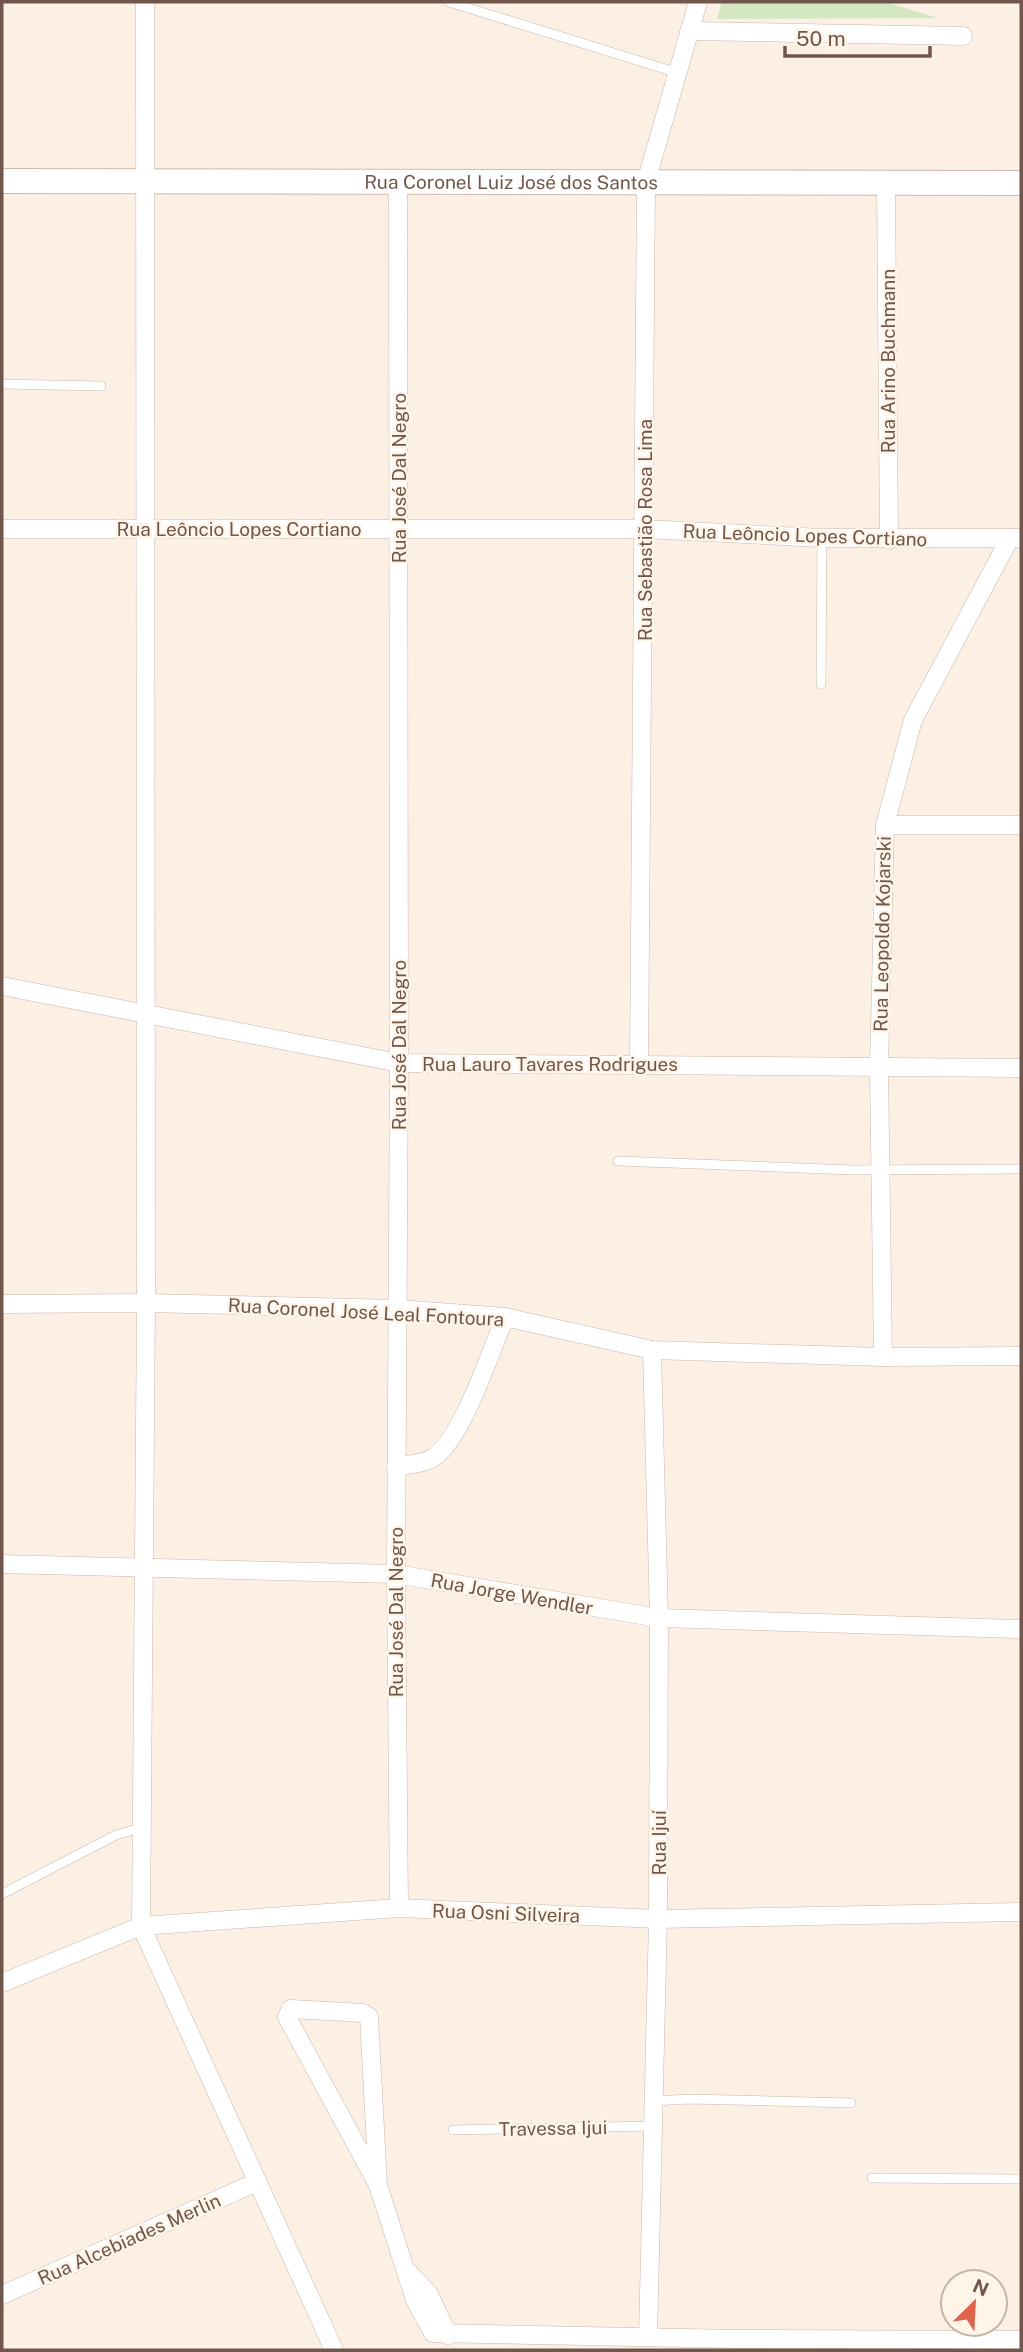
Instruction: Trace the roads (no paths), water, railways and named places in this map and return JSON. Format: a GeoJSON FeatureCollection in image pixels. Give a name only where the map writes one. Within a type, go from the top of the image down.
{"type":"FeatureCollection","features":[{"type":"Feature","properties":{"kind":"main road","name":"Rua Coronel Luiz José dos Santos"},"geometry":{"type":"LineString","coordinates":[[2,181],[1021,183]]}},
{"type":"Feature","properties":{"kind":"street"},"geometry":{"type":"LineString","coordinates":[[145,2],[146,1303],[141,1926],[334,2350]]}},
{"type":"Feature","properties":{"kind":"street","name":"Rua Sebastião Rosa Lima"},"geometry":{"type":"LineString","coordinates":[[639,1065],[646,182],[675,72],[698,2]]}},
{"type":"Feature","properties":{"kind":"street"},"geometry":{"type":"LineString","coordinates":[[690,31],[963,36]]}},
{"type":"Feature","properties":{"kind":"street","name":"Rua José Dal Negro"},"geometry":{"type":"LineString","coordinates":[[398,182],[399,1063],[396,1574],[399,1908]]}},
{"type":"Feature","properties":{"kind":"street","name":"Rua Arino Buchmann"},"geometry":{"type":"LineString","coordinates":[[887,183],[889,540]]}},
{"type":"Feature","properties":{"kind":"street","name":"Rua Leôncio Lopes Cortiano"},"geometry":{"type":"LineString","coordinates":[[2,529],[645,528],[889,540],[1016,538]]}},
{"type":"Feature","properties":{"kind":"street","name":"Rua Leopoldo Kojarski"},"geometry":{"type":"LineString","coordinates":[[883,1357],[879,1067],[885,825],[913,720],[1016,538]]}},
{"type":"Feature","properties":{"kind":"street"},"geometry":{"type":"LineString","coordinates":[[885,825],[1021,825]]}},
{"type":"Feature","properties":{"kind":"street","name":"Rua Lauro Tavares Rodrigues"},"geometry":{"type":"LineString","coordinates":[[2,986],[399,1063],[1021,1068]]}},
{"type":"Feature","properties":{"kind":"street","name":"Rua Coronel José Leal Fontoura"},"geometry":{"type":"LineString","coordinates":[[2,1304],[146,1303],[398,1310],[505,1317],[652,1350],[883,1357],[1021,1356]]}},
{"type":"Feature","properties":{"kind":"street"},"geometry":{"type":"LineString","coordinates":[[396,1467],[432,1459],[446,1447],[462,1419],[505,1317]]}},
{"type":"Feature","properties":{"kind":"street","name":"Rua Ijuí"},"geometry":{"type":"LineString","coordinates":[[648,2337],[659,1919],[659,1618],[652,1350]]}},
{"type":"Feature","properties":{"kind":"street","name":"Rua Jorge Wendler"},"geometry":{"type":"LineString","coordinates":[[2,1564],[396,1574],[659,1618],[1021,1629]]}},
{"type":"Feature","properties":{"kind":"street","name":"Rua Osni Silveira"},"geometry":{"type":"LineString","coordinates":[[2,1983],[141,1926],[399,1908],[659,1919],[1021,1912]]}},
{"type":"Feature","properties":{"kind":"street"},"geometry":{"type":"LineString","coordinates":[[378,2185],[369,2017],[363,2013],[291,2009],[287,2017],[378,2185],[415,2300],[452,2338],[484,2343],[648,2337],[737,2345],[939,2345],[1021,2340]]}},
{"type":"Feature","properties":{"kind":"street","name":"Rua Alcebiades Merlin"},"geometry":{"type":"LineString","coordinates":[[2,2295],[257,2182]]}},
{"type":"Feature","properties":{"kind":"lane"},"geometry":{"type":"LineString","coordinates":[[449,2],[675,72]]}},
{"type":"Feature","properties":{"kind":"lane"},"geometry":{"type":"LineString","coordinates":[[2,384],[101,386]]}},
{"type":"Feature","properties":{"kind":"lane"},"geometry":{"type":"LineString","coordinates":[[821,684],[822,538]]}},
{"type":"Feature","properties":{"kind":"lane"},"geometry":{"type":"LineString","coordinates":[[618,1161],[1021,1170]]}},
{"type":"Feature","properties":{"kind":"lane"},"geometry":{"type":"LineString","coordinates":[[2,1894],[116,1835],[141,1828]]}},
{"type":"Feature","properties":{"kind":"lane"},"geometry":{"type":"LineString","coordinates":[[654,2101],[851,2103]]}},
{"type":"Feature","properties":{"kind":"lane","name":"Travessa Ijui"},"geometry":{"type":"LineString","coordinates":[[453,2130],[653,2126]]}},
{"type":"Feature","properties":{"kind":"lane"},"geometry":{"type":"LineString","coordinates":[[872,2178],[1021,2179]]}}]}
